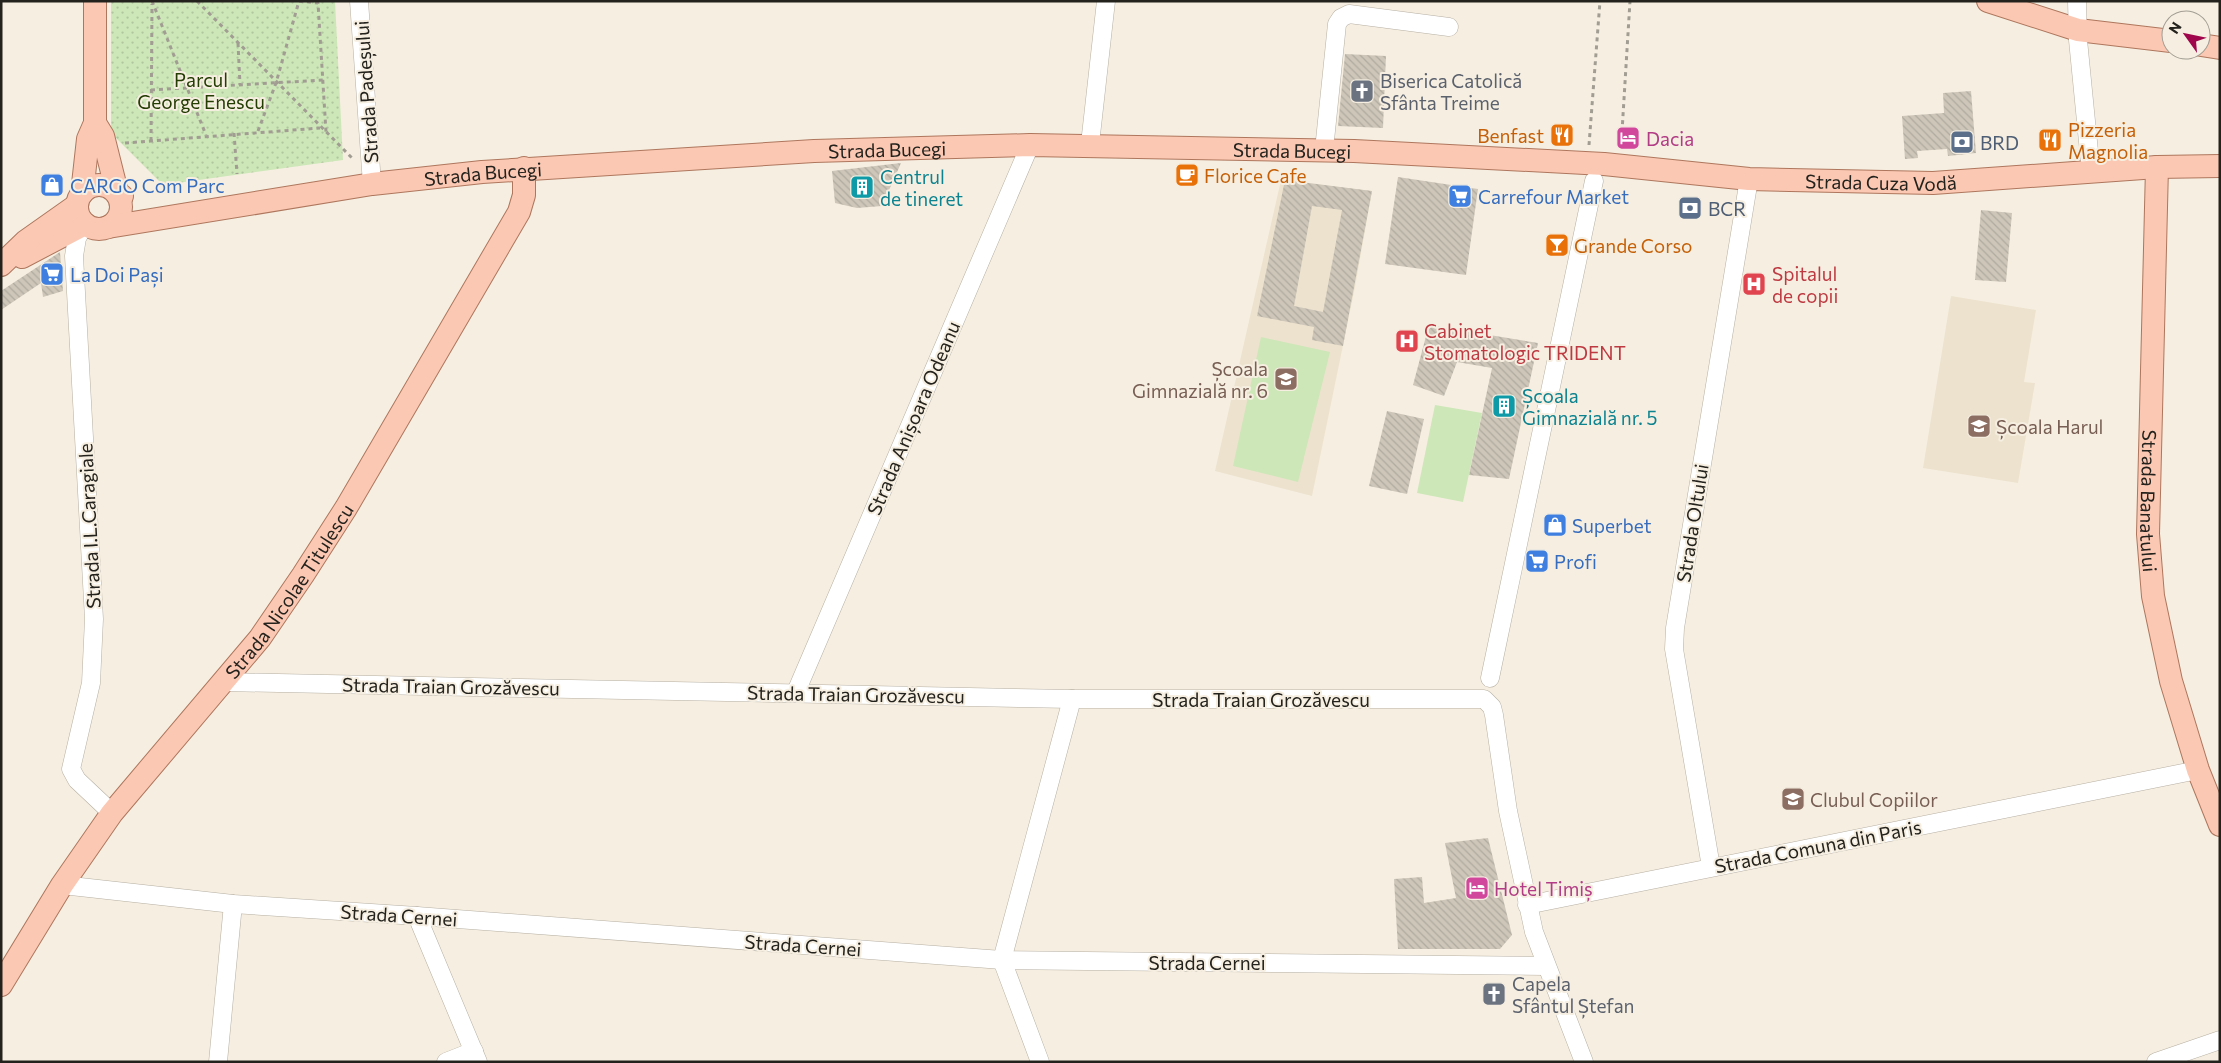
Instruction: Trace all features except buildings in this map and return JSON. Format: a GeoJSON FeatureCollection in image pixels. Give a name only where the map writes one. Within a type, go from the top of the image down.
{"type":"FeatureCollection","features":[{"type":"Feature","properties":{"kind":"main road"},"geometry":{"type":"LineString","coordinates":[[95,122],[103,136],[121,210],[117,220],[108,227],[96,229],[81,207],[88,139],[95,122],[96,1]]}},
{"type":"Feature","properties":{"kind":"main road"},"geometry":{"type":"LineString","coordinates":[[1988,1],[2078,30],[2161,40]]}},
{"type":"Feature","properties":{"kind":"main road","name":"Strada Bucegi"},"geometry":{"type":"LineString","coordinates":[[108,227],[372,184],[524,168],[814,151],[1090,144],[1324,150],[1599,173]]}},
{"type":"Feature","properties":{"kind":"main road","name":"Strada Cuza Vodă"},"geometry":{"type":"LineString","coordinates":[[1599,173],[1749,179],[1933,183],[2157,167],[2220,166]]}},
{"type":"Feature","properties":{"kind":"main road","name":"Strada Banatului"},"geometry":{"type":"LineString","coordinates":[[2157,167],[2148,534],[2155,605],[2171,681],[2198,770],[2218,815]]}},
{"type":"Feature","properties":{"kind":"main road","name":"Strada Nicolae Titulescu"},"geometry":{"type":"LineString","coordinates":[[1,985],[62,885],[112,813],[260,638],[346,508],[519,212],[524,195],[524,168]]}},
{"type":"Feature","properties":{"kind":"main road"},"geometry":{"type":"LineString","coordinates":[[3,264],[30,254],[81,207],[92,186],[105,186],[117,192]]}},
{"type":"Feature","properties":{"kind":"main road","name":"Strada Bucegi"},"geometry":{"type":"LineString","coordinates":[[117,192],[148,210],[174,215]]}},
{"type":"Feature","properties":{"kind":"street","name":"Strada Padeșului"},"geometry":{"type":"LineString","coordinates":[[359,1],[372,184]]}},
{"type":"Feature","properties":{"kind":"street"},"geometry":{"type":"LineString","coordinates":[[1090,144],[1106,1]]}},
{"type":"Feature","properties":{"kind":"street"},"geometry":{"type":"LineString","coordinates":[[2077,1],[2078,30],[2092,172]]}},
{"type":"Feature","properties":{"kind":"street"},"geometry":{"type":"LineString","coordinates":[[1324,150],[1337,24],[1341,18],[1349,14],[1449,28]]}},
{"type":"Feature","properties":{"kind":"street","name":"Strada Anișoara Odeanu"},"geometry":{"type":"LineString","coordinates":[[796,692],[1030,145]]}},
{"type":"Feature","properties":{"kind":"street"},"geometry":{"type":"LineString","coordinates":[[1490,678],[1599,173]]}},
{"type":"Feature","properties":{"kind":"street","name":"Strada Oltului"},"geometry":{"type":"LineString","coordinates":[[1711,867],[1674,650],[1675,628],[1749,179]]}},
{"type":"Feature","properties":{"kind":"street","name":"Strada I.L.Caragiale"},"geometry":{"type":"LineString","coordinates":[[81,207],[74,256],[94,619],[91,683],[71,769],[77,780],[112,813]]}},
{"type":"Feature","properties":{"kind":"street","name":"Strada Traian Grozăvescu"},"geometry":{"type":"LineString","coordinates":[[224,682],[1072,699],[1484,699],[1488,701],[1494,715],[1508,811],[1527,905]]}},
{"type":"Feature","properties":{"kind":"street"},"geometry":{"type":"LineString","coordinates":[[1040,1062],[1002,960],[1072,699]]}},
{"type":"Feature","properties":{"kind":"street","name":"Strada Comuna din Paris"},"geometry":{"type":"LineString","coordinates":[[1527,905],[2198,770]]}},
{"type":"Feature","properties":{"kind":"street","name":"Strada Cernei"},"geometry":{"type":"LineString","coordinates":[[62,885],[233,904],[1002,960],[1546,966]]}},
{"type":"Feature","properties":{"kind":"street"},"geometry":{"type":"LineString","coordinates":[[218,1062],[233,904]]}},
{"type":"Feature","properties":{"kind":"street"},"geometry":{"type":"LineString","coordinates":[[1527,905],[1546,966],[1584,1062]]}},
{"type":"Feature","properties":{"kind":"street"},"geometry":{"type":"LineString","coordinates":[[417,916],[476,1056],[446,1062]]}},
{"type":"Feature","properties":{"kind":"street"},"geometry":{"type":"LineString","coordinates":[[2156,1062],[2220,1040]]}},
{"type":"Feature","properties":{"kind":"path"},"geometry":{"type":"LineString","coordinates":[[152,1],[206,135]]}},
{"type":"Feature","properties":{"kind":"path"},"geometry":{"type":"LineString","coordinates":[[151,141],[152,1]]}},
{"type":"Feature","properties":{"kind":"path"},"geometry":{"type":"LineString","coordinates":[[197,1],[358,164]]}},
{"type":"Feature","properties":{"kind":"path"},"geometry":{"type":"LineString","coordinates":[[258,131],[276,83],[299,1],[318,3],[326,133]]}},
{"type":"Feature","properties":{"kind":"path"},"geometry":{"type":"LineString","coordinates":[[1589,146],[1600,1]]}},
{"type":"Feature","properties":{"kind":"path"},"geometry":{"type":"LineString","coordinates":[[1621,148],[1630,1]]}},
{"type":"Feature","properties":{"kind":"path"},"geometry":{"type":"LineString","coordinates":[[238,43],[240,85]]}},
{"type":"Feature","properties":{"kind":"path"},"geometry":{"type":"LineString","coordinates":[[151,90],[323,80]]}},
{"type":"Feature","properties":{"kind":"path"},"geometry":{"type":"LineString","coordinates":[[117,144],[206,135],[321,128]]}},
{"type":"Feature","properties":{"kind":"path"},"geometry":{"type":"LineString","coordinates":[[234,133],[236,174]]}},
{"type":"Feature","properties":{"kind":"shaded area","name":"Școala Gimnazială nr. 6"},"geometry":{"type":"Polygon","coordinates":[[[1281,180],[1372,191],[1355,287],[1312,496],[1215,471],[1281,180]]]}},
{"type":"Feature","properties":{"kind":"shaded area","name":"Școala Harul"},"geometry":{"type":"Polygon","coordinates":[[[1951,296],[2036,310],[2024,382],[2035,383],[2018,483],[1923,468],[1951,296]]]}},
{"type":"Feature","properties":{"kind":"green space","name":"Parcul George Enescu"},"geometry":{"type":"Polygon","coordinates":[[[111,1],[335,1],[343,160],[163,185],[111,133],[111,1]]]}},
{"type":"Feature","properties":{"kind":"green space"},"geometry":{"type":"Polygon","coordinates":[[[1261,337],[1330,352],[1298,482],[1233,466],[1261,337]]]}},
{"type":"Feature","properties":{"kind":"green space"},"geometry":{"type":"Polygon","coordinates":[[[1435,405],[1482,413],[1463,502],[1417,493],[1435,405]]]}},
{"type":"Feature","properties":{"kind":"place","name":"Biserica Catolică Sfânta Treime"},"geometry":{"type":"Point","coordinates":[1362,91]}},
{"type":"Feature","properties":{"kind":"place","name":"Benfast"},"geometry":{"type":"Point","coordinates":[1562,135]}},
{"type":"Feature","properties":{"kind":"place","name":"Dacia"},"geometry":{"type":"Point","coordinates":[1628,138]}},
{"type":"Feature","properties":{"kind":"place","name":"Pizzeria Magnolia"},"geometry":{"type":"Point","coordinates":[2050,140]}},
{"type":"Feature","properties":{"kind":"place","name":"BRD"},"geometry":{"type":"Point","coordinates":[1962,142]}},
{"type":"Feature","properties":{"kind":"place","name":"Florice Cafe"},"geometry":{"type":"Point","coordinates":[1187,175]}},
{"type":"Feature","properties":{"kind":"place","name":"CARGO Com Parc"},"geometry":{"type":"Point","coordinates":[52,185]}},
{"type":"Feature","properties":{"kind":"place","name":"Centrul de tineret"},"geometry":{"type":"Point","coordinates":[862,187]}},
{"type":"Feature","properties":{"kind":"place","name":"Carrefour Market"},"geometry":{"type":"Point","coordinates":[1460,196]}},
{"type":"Feature","properties":{"kind":"place","name":"BCR"},"geometry":{"type":"Point","coordinates":[1690,208]}},
{"type":"Feature","properties":{"kind":"place","name":"Grande Corso"},"geometry":{"type":"Point","coordinates":[1557,245]}},
{"type":"Feature","properties":{"kind":"place","name":"La Doi Pași"},"geometry":{"type":"Point","coordinates":[52,274]}},
{"type":"Feature","properties":{"kind":"place","name":"Spitalul de copii"},"geometry":{"type":"Point","coordinates":[1754,284]}},
{"type":"Feature","properties":{"kind":"place","name":"Cabinet Stomatologic TRIDENT"},"geometry":{"type":"Point","coordinates":[1407,341]}},
{"type":"Feature","properties":{"kind":"place","name":"Școala Gimnazială nr. 6"},"geometry":{"type":"Point","coordinates":[1286,379]}},
{"type":"Feature","properties":{"kind":"place","name":"Școala Gimnazială nr. 5"},"geometry":{"type":"Point","coordinates":[1504,406]}},
{"type":"Feature","properties":{"kind":"place","name":"Școala Harul"},"geometry":{"type":"Point","coordinates":[1979,426]}},
{"type":"Feature","properties":{"kind":"place","name":"Superbet"},"geometry":{"type":"Point","coordinates":[1555,525]}},
{"type":"Feature","properties":{"kind":"place","name":"Profi"},"geometry":{"type":"Point","coordinates":[1537,561]}},
{"type":"Feature","properties":{"kind":"place","name":"Clubul Copiilor"},"geometry":{"type":"Point","coordinates":[1793,799]}},
{"type":"Feature","properties":{"kind":"place","name":"Hotel Timiș"},"geometry":{"type":"Point","coordinates":[1477,888]}},
{"type":"Feature","properties":{"kind":"place","name":"Capela Sfântul Ștefan"},"geometry":{"type":"Point","coordinates":[1494,994]}}]}
